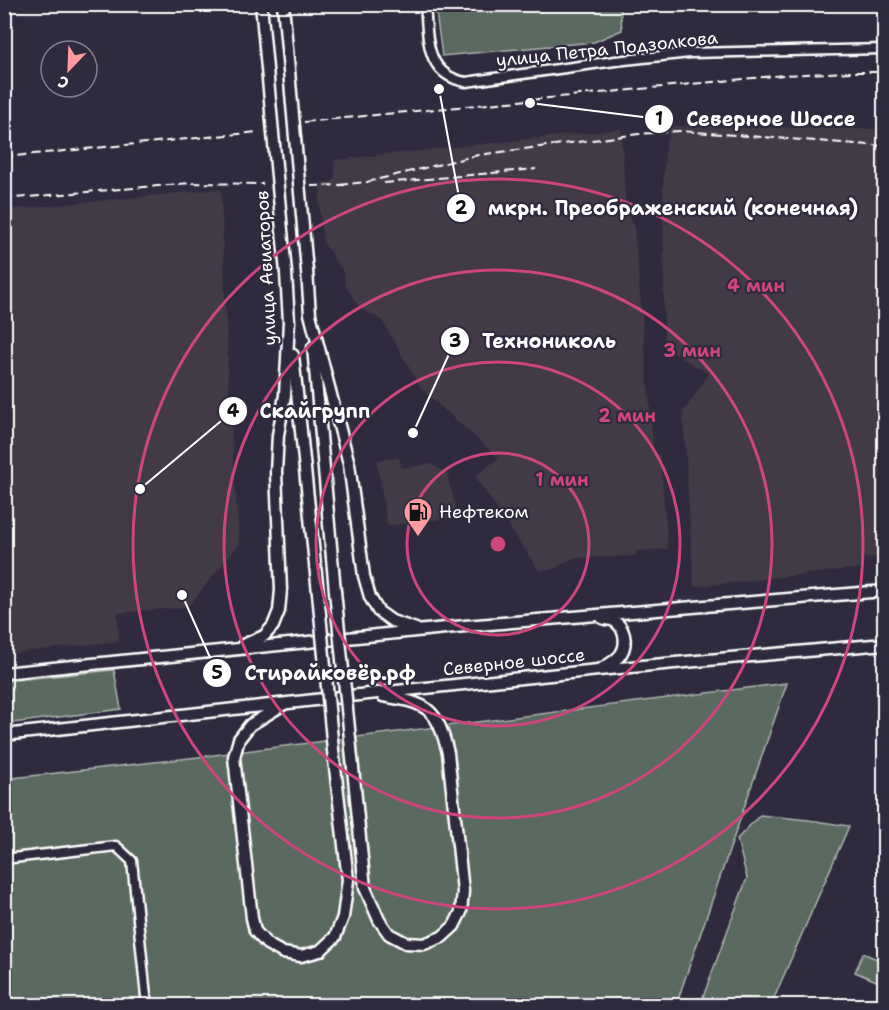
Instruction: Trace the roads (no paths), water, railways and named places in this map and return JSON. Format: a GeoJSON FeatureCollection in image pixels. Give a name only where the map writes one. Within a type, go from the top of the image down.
{"type":"FeatureCollection","features":[{"type":"Feature","properties":{"kind":"main road","name":"улица Авиаторов"},"geometry":{"type":"LineString","coordinates":[[235,649],[264,636],[273,626],[279,611],[281,590],[276,472],[278,435],[285,395],[290,322],[261,4]]}},
{"type":"Feature","properties":{"kind":"main road"},"geometry":{"type":"LineString","coordinates":[[283,4],[335,591],[365,888],[379,920],[389,934],[406,943],[424,944],[442,937],[454,926],[460,912],[463,891],[448,753],[444,736],[436,719],[426,708],[412,701],[368,694]]}},
{"type":"Feature","properties":{"kind":"main road"},"geometry":{"type":"LineString","coordinates":[[310,314],[349,464],[364,576],[370,597],[378,611],[392,621],[422,631]]}},
{"type":"Feature","properties":{"kind":"main road"},"geometry":{"type":"LineString","coordinates":[[287,703],[250,725],[238,739],[234,757],[255,931],[267,944],[283,953],[301,956],[320,951],[335,937],[343,917],[348,880],[290,322]]}},
{"type":"Feature","properties":{"kind":"main road","name":"Северное шоссе"},"geometry":{"type":"LineString","coordinates":[[4,674],[422,631],[885,591]]}},
{"type":"Feature","properties":{"kind":"main road"},"geometry":{"type":"LineString","coordinates":[[591,617],[612,620],[620,626],[624,634],[625,644],[621,653],[613,662],[598,670]]}},
{"type":"Feature","properties":{"kind":"main road","name":"Северное шоссе"},"geometry":{"type":"LineString","coordinates":[[4,735],[598,670],[885,644]]}},
{"type":"Feature","properties":{"kind":"street","name":"улица Петра Подзолкова"},"geometry":{"type":"LineString","coordinates":[[425,4],[429,45],[435,62],[445,75],[466,82],[690,53],[885,49]]}},
{"type":"Feature","properties":{"kind":"street"},"geometry":{"type":"LineString","coordinates":[[4,859],[116,846],[132,861],[147,1005]]}},
{"type":"Feature","properties":{"kind":"railway"},"geometry":{"type":"LineString","coordinates":[[304,122],[784,75],[884,72]]}},
{"type":"Feature","properties":{"kind":"railway"},"geometry":{"type":"LineString","coordinates":[[339,185],[367,182],[478,155],[639,134],[680,131],[884,146]]}},
{"type":"Feature","properties":{"kind":"railway"},"geometry":{"type":"LineString","coordinates":[[4,157],[258,132]]}},
{"type":"Feature","properties":{"kind":"railway"},"geometry":{"type":"LineString","coordinates":[[384,183],[536,169]]}},
{"type":"Feature","properties":{"kind":"railway"},"geometry":{"type":"LineString","coordinates":[[4,199],[192,183],[263,184]]}},
{"type":"Feature","properties":{"kind":"railway"},"geometry":{"type":"LineString","coordinates":[[311,186],[345,185]]}},
{"type":"Feature","properties":{"kind":"place","name":"мкрн. Преображенский (конечная)"},"geometry":{"type":"Point","coordinates":[439,89]}},
{"type":"Feature","properties":{"kind":"place","name":"Северное Шоссе"},"geometry":{"type":"Point","coordinates":[530,103]}},
{"type":"Feature","properties":{"kind":"place","name":"Технониколь"},"geometry":{"type":"Point","coordinates":[413,433]}},
{"type":"Feature","properties":{"kind":"place","name":"Скайгрупп"},"geometry":{"type":"Point","coordinates":[140,489]}},
{"type":"Feature","properties":{"kind":"place","name":"Нефтеком"},"geometry":{"type":"Point","coordinates":[418,538]}},
{"type":"Feature","properties":{"kind":"place","name":"Стирайковёр.рф"},"geometry":{"type":"Point","coordinates":[182,595]}}]}
